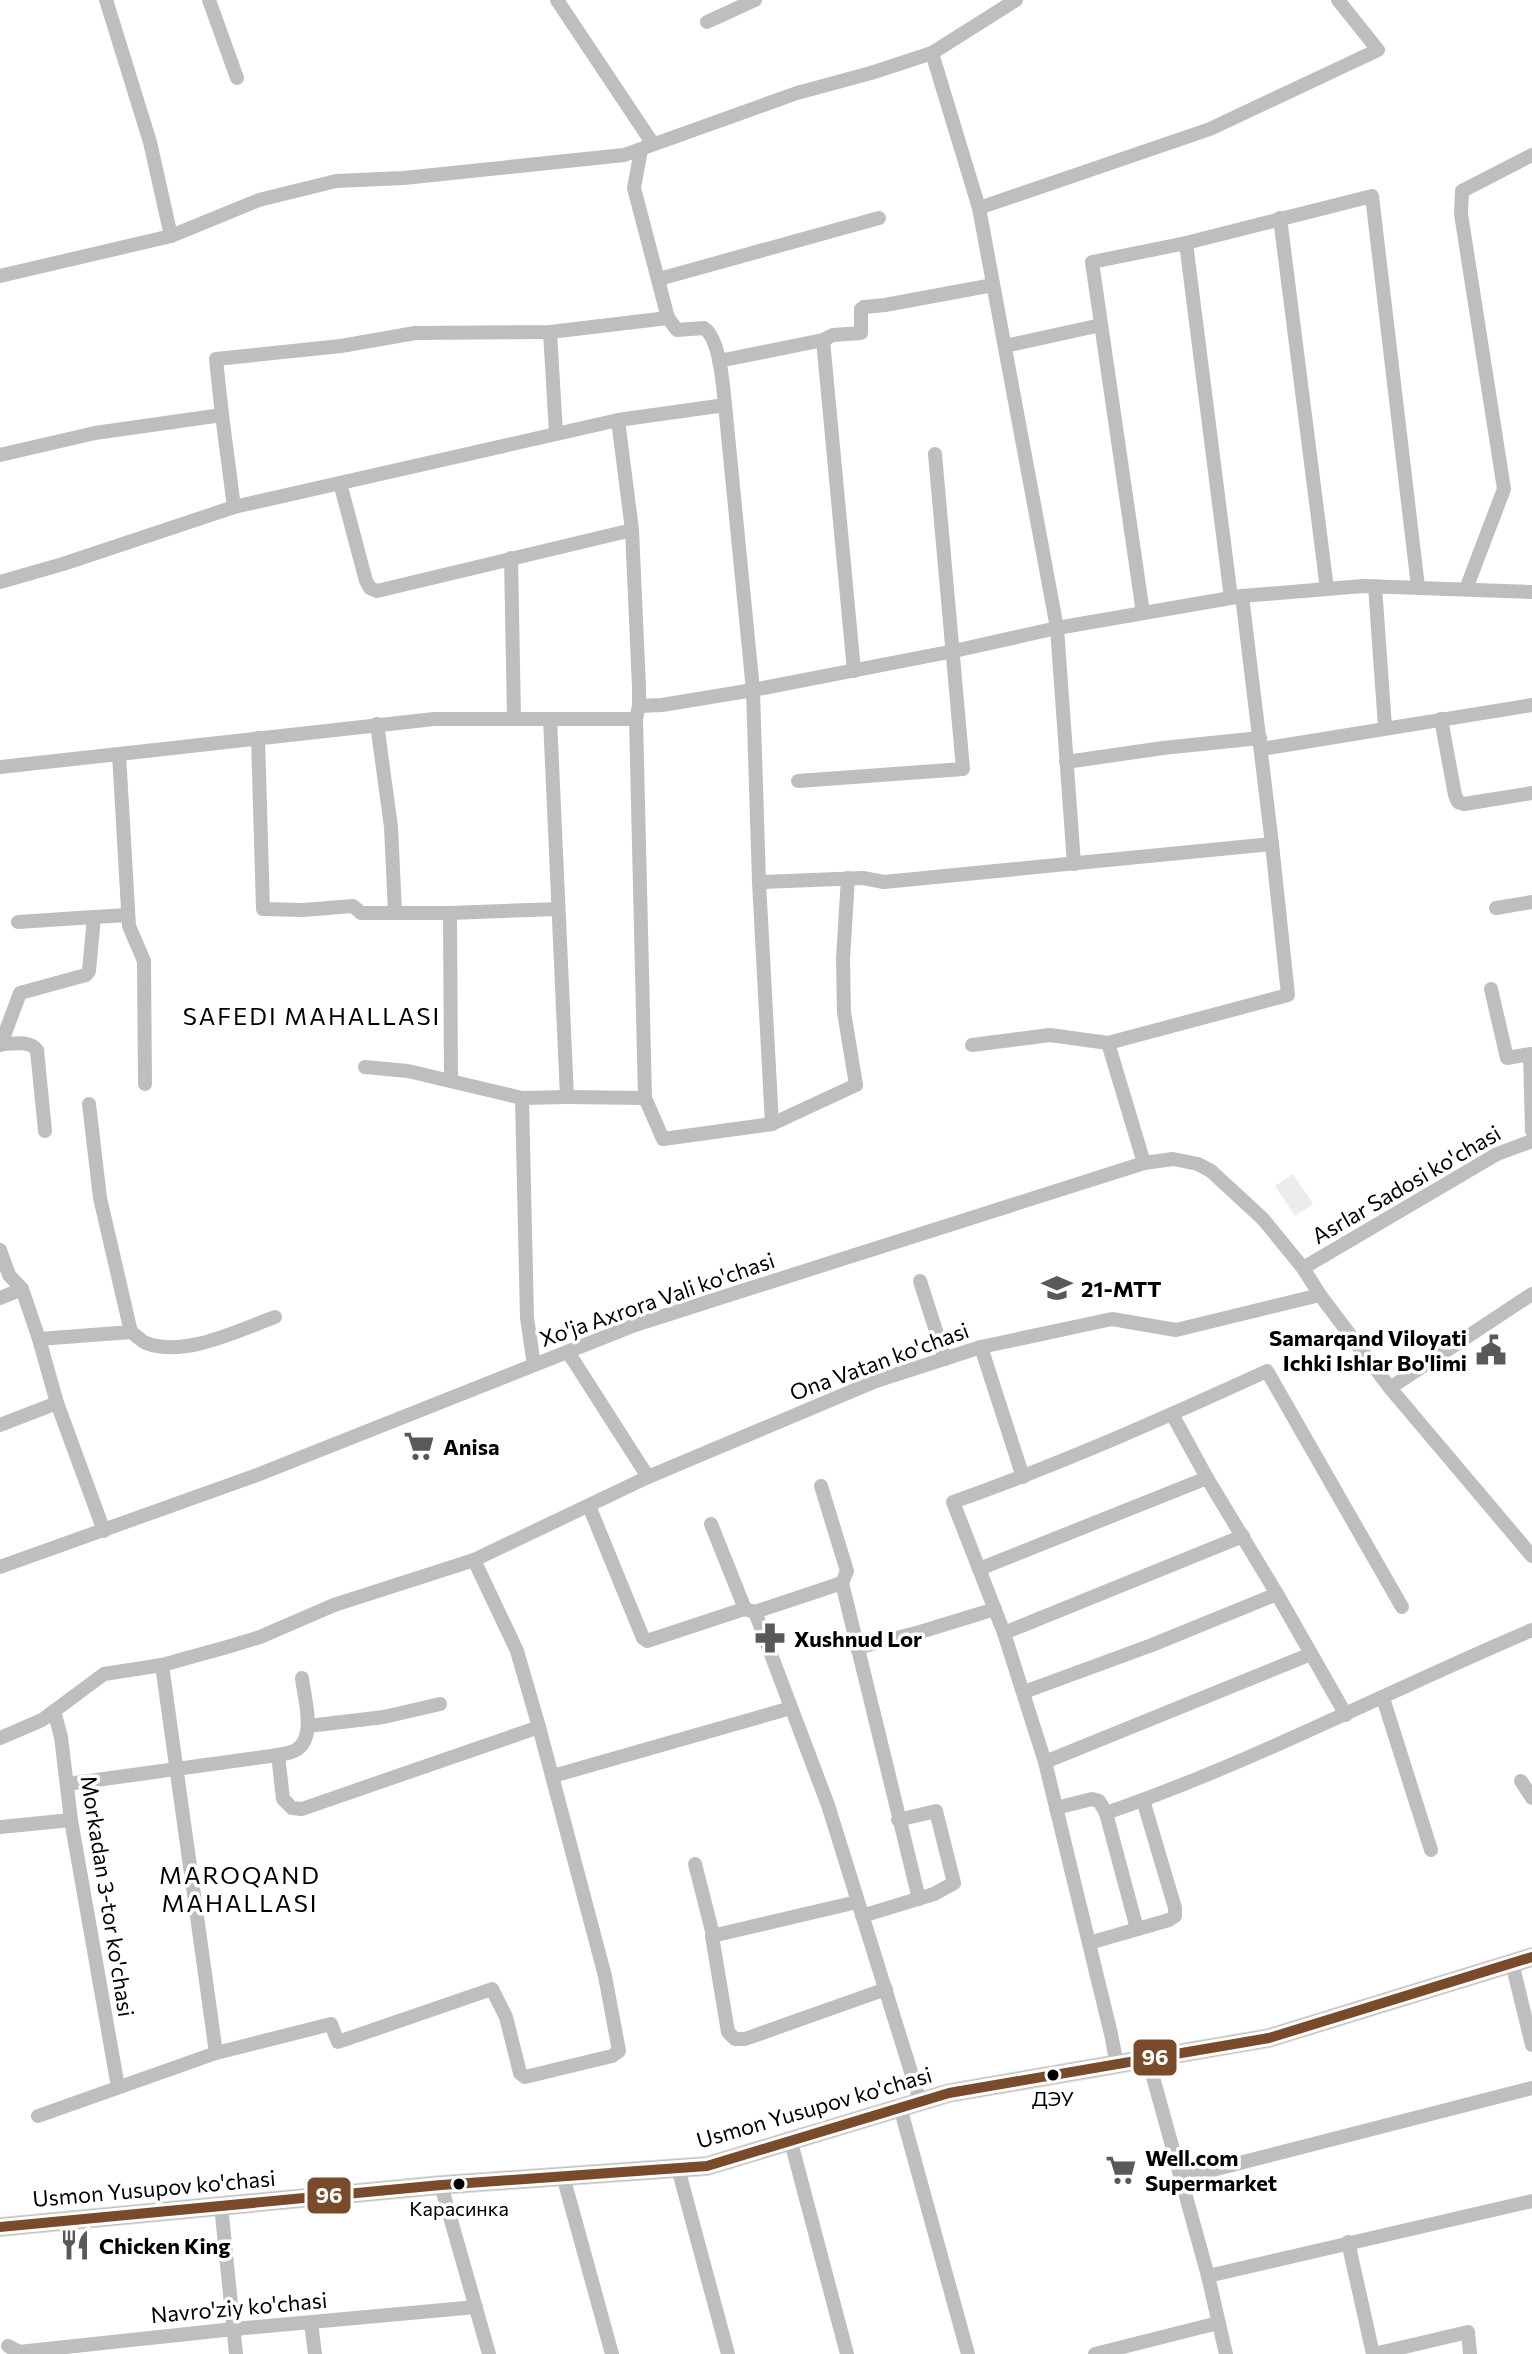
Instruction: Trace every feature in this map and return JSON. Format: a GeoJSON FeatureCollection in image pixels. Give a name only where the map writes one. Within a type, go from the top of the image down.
{"type":"FeatureCollection","features":[{"type":"Feature","properties":{"kind":"main road","name":"Usmon Yusupov ko'chasi"},"geometry":{"type":"LineString","coordinates":[[0,2227],[441,2185],[707,2166],[949,2093],[1269,2038],[1532,1957]]}},
{"type":"Feature","properties":{"kind":"street"},"geometry":{"type":"LineString","coordinates":[[106,0],[150,142],[171,236]]}},
{"type":"Feature","properties":{"kind":"street"},"geometry":{"type":"LineString","coordinates":[[209,0],[237,78]]}},
{"type":"Feature","properties":{"kind":"street"},"geometry":{"type":"LineString","coordinates":[[707,22],[755,0]]}},
{"type":"Feature","properties":{"kind":"street"},"geometry":{"type":"LineString","coordinates":[[0,276],[171,236],[259,200],[336,181],[404,178],[624,155],[797,93],[932,53],[1016,0]]}},
{"type":"Feature","properties":{"kind":"street"},"geometry":{"type":"LineString","coordinates":[[979,208],[1210,129],[1378,50],[1338,0]]}},
{"type":"Feature","properties":{"kind":"street"},"geometry":{"type":"LineString","coordinates":[[562,2],[647,147],[634,188],[668,318],[677,330],[708,329],[719,361],[753,690],[759,882],[772,1124]]}},
{"type":"Feature","properties":{"kind":"street"},"geometry":{"type":"LineString","coordinates":[[932,53],[979,208],[1057,628],[1074,864]]}},
{"type":"Feature","properties":{"kind":"street"},"geometry":{"type":"LineString","coordinates":[[1466,589],[1504,489],[1461,214],[1462,191],[1532,155]]}},
{"type":"Feature","properties":{"kind":"street"},"geometry":{"type":"LineString","coordinates":[[1143,613],[1092,262],[1186,243],[1372,196],[1418,587]]}},
{"type":"Feature","properties":{"kind":"street"},"geometry":{"type":"LineString","coordinates":[[659,279],[879,218]]}},
{"type":"Feature","properties":{"kind":"street"},"geometry":{"type":"LineString","coordinates":[[1280,218],[1327,589]]}},
{"type":"Feature","properties":{"kind":"street"},"geometry":{"type":"LineString","coordinates":[[972,1045],[1050,1035],[1108,1043],[1288,995],[1260,744],[1186,243]]}},
{"type":"Feature","properties":{"kind":"street"},"geometry":{"type":"LineString","coordinates":[[719,361],[823,340],[833,335],[861,333],[861,309],[864,307],[993,285]]}},
{"type":"Feature","properties":{"kind":"street"},"geometry":{"type":"LineString","coordinates":[[234,507],[216,359],[341,346],[415,333],[550,332],[668,318]]}},
{"type":"Feature","properties":{"kind":"street"},"geometry":{"type":"LineString","coordinates":[[1005,346],[1101,325]]}},
{"type":"Feature","properties":{"kind":"street"},"geometry":{"type":"LineString","coordinates":[[550,332],[556,433]]}},
{"type":"Feature","properties":{"kind":"street"},"geometry":{"type":"LineString","coordinates":[[823,340],[854,671]]}},
{"type":"Feature","properties":{"kind":"street"},"geometry":{"type":"LineString","coordinates":[[0,582],[234,507],[618,420],[725,405]]}},
{"type":"Feature","properties":{"kind":"street"},"geometry":{"type":"LineString","coordinates":[[0,455],[95,433],[222,415]]}},
{"type":"Feature","properties":{"kind":"street"},"geometry":{"type":"LineString","coordinates":[[618,420],[632,530],[645,1098],[663,1139],[772,1124],[856,1085],[844,1012],[843,959],[848,878]]}},
{"type":"Feature","properties":{"kind":"street"},"geometry":{"type":"LineString","coordinates":[[798,781],[963,769],[935,454]]}},
{"type":"Feature","properties":{"kind":"street"},"geometry":{"type":"LineString","coordinates":[[340,483],[366,581],[370,588],[377,591],[632,530]]}},
{"type":"Feature","properties":{"kind":"street"},"geometry":{"type":"LineString","coordinates":[[511,558],[514,718]]}},
{"type":"Feature","properties":{"kind":"street"},"geometry":{"type":"LineString","coordinates":[[0,767],[434,719],[550,719],[638,712],[1057,628],[1236,597],[1375,586],[1530,588]]}},
{"type":"Feature","properties":{"kind":"street"},"geometry":{"type":"LineString","coordinates":[[1375,586],[1385,727]]}},
{"type":"Feature","properties":{"kind":"street"},"geometry":{"type":"LineString","coordinates":[[1066,762],[1163,748],[1260,744],[1532,705]]}},
{"type":"Feature","properties":{"kind":"street"},"geometry":{"type":"LineString","coordinates":[[550,719],[567,1097]]}},
{"type":"Feature","properties":{"kind":"street"},"geometry":{"type":"LineString","coordinates":[[1441,719],[1458,802],[1464,804],[1532,793]]}},
{"type":"Feature","properties":{"kind":"street"},"geometry":{"type":"LineString","coordinates":[[377,724],[391,827],[395,912]]}},
{"type":"Feature","properties":{"kind":"street"},"geometry":{"type":"LineString","coordinates":[[258,738],[263,909],[353,906],[361,913],[450,913],[558,909]]}},
{"type":"Feature","properties":{"kind":"street"},"geometry":{"type":"LineString","coordinates":[[119,754],[129,926],[144,961],[145,1084]]}},
{"type":"Feature","properties":{"kind":"street"},"geometry":{"type":"LineString","coordinates":[[759,882],[848,878],[884,882],[1272,844]]}},
{"type":"Feature","properties":{"kind":"street"},"geometry":{"type":"LineString","coordinates":[[1496,908],[1532,902]]}},
{"type":"Feature","properties":{"kind":"street"},"geometry":{"type":"LineString","coordinates":[[450,913],[451,1080]]}},
{"type":"Feature","properties":{"kind":"street"},"geometry":{"type":"LineString","coordinates":[[18,922],[128,915]]}},
{"type":"Feature","properties":{"kind":"street"},"geometry":{"type":"LineString","coordinates":[[45,1131],[37,1050],[26,1043],[2,1045],[4,1036],[20,993],[86,975],[89,971],[94,917]]}},
{"type":"Feature","properties":{"kind":"street"},"geometry":{"type":"LineString","coordinates":[[1491,989],[1507,1058],[1530,1054],[1532,1131]]}},
{"type":"Feature","properties":{"kind":"street"},"geometry":{"type":"LineString","coordinates":[[1108,1043],[1144,1163]]}},
{"type":"Feature","properties":{"kind":"street"},"geometry":{"type":"LineString","coordinates":[[365,1067],[408,1071],[522,1098],[645,1098]]}},
{"type":"Feature","properties":{"kind":"street"},"geometry":{"type":"LineString","coordinates":[[522,1098],[527,1318],[534,1365]]}},
{"type":"Feature","properties":{"kind":"street"},"geometry":{"type":"LineString","coordinates":[[89,1104],[100,1198],[131,1332]]}},
{"type":"Feature","properties":{"kind":"street","name":"Asrlar Sadosi ko'chasi"},"geometry":{"type":"LineString","coordinates":[[1303,1268],[1497,1154],[1532,1141]]}},
{"type":"Feature","properties":{"kind":"street","name":"Xo'ja Axrora Vali ko'chasi"},"geometry":{"type":"LineString","coordinates":[[0,1567],[257,1475],[668,1314],[1144,1163],[1173,1159],[1198,1164],[1211,1171],[1263,1219],[1303,1268],[1390,1388],[1532,1556]]}},
{"type":"Feature","properties":{"kind":"street"},"geometry":{"type":"LineString","coordinates":[[0,1250],[9,1275],[22,1289],[57,1403],[104,1531]]}},
{"type":"Feature","properties":{"kind":"street"},"geometry":{"type":"LineString","coordinates":[[920,1281],[945,1359]]}},
{"type":"Feature","properties":{"kind":"street"},"geometry":{"type":"LineString","coordinates":[[0,1298],[22,1289]]}},
{"type":"Feature","properties":{"kind":"street"},"geometry":{"type":"LineString","coordinates":[[1390,1388],[1532,1294]]}},
{"type":"Feature","properties":{"kind":"street","name":"Ona Vatan ko'chasi"},"geometry":{"type":"LineString","coordinates":[[0,1738],[42,1720],[104,1674],[162,1665],[260,1637],[334,1605],[474,1560],[648,1477],[876,1381],[981,1347],[1112,1319],[1176,1330],[1320,1295]]}},
{"type":"Feature","properties":{"kind":"street"},"geometry":{"type":"LineString","coordinates":[[39,1339],[131,1332],[146,1343],[174,1347],[200,1344],[275,1317]]}},
{"type":"Feature","properties":{"kind":"street"},"geometry":{"type":"LineString","coordinates":[[981,1347],[1023,1477]]}},
{"type":"Feature","properties":{"kind":"street"},"geometry":{"type":"LineString","coordinates":[[568,1352],[648,1477]]}},
{"type":"Feature","properties":{"kind":"street"},"geometry":{"type":"LineString","coordinates":[[1117,2065],[1045,1762],[1004,1633],[953,1502],[1023,1477],[1267,1371],[1402,1607]]}},
{"type":"Feature","properties":{"kind":"street"},"geometry":{"type":"LineString","coordinates":[[0,1425],[57,1403]]}},
{"type":"Feature","properties":{"kind":"street"},"geometry":{"type":"LineString","coordinates":[[1172,1414],[1346,1715]]}},
{"type":"Feature","properties":{"kind":"street"},"geometry":{"type":"LineString","coordinates":[[979,1569],[1207,1478]]}},
{"type":"Feature","properties":{"kind":"street"},"geometry":{"type":"LineString","coordinates":[[821,1486],[847,1571],[842,1583],[919,1899]]}},
{"type":"Feature","properties":{"kind":"street"},"geometry":{"type":"LineString","coordinates":[[589,1506],[643,1638],[647,1641],[842,1583]]}},
{"type":"Feature","properties":{"kind":"street"},"geometry":{"type":"LineString","coordinates":[[711,1524],[791,1708],[828,1805],[920,2101]]}},
{"type":"Feature","properties":{"kind":"street"},"geometry":{"type":"LineString","coordinates":[[1004,1633],[1243,1536]]}},
{"type":"Feature","properties":{"kind":"street"},"geometry":{"type":"LineString","coordinates":[[38,2116],[216,2053],[331,2024],[338,2042],[492,1989],[506,2017],[520,2073],[525,2077],[612,2056],[619,2051],[605,1976],[517,1651],[474,1560]]}},
{"type":"Feature","properties":{"kind":"street"},"geometry":{"type":"LineString","coordinates":[[1024,1692],[1152,1645],[1277,1594]]}},
{"type":"Feature","properties":{"kind":"street"},"geometry":{"type":"LineString","coordinates":[[857,1648],[995,1609]]}},
{"type":"Feature","properties":{"kind":"street"},"geometry":{"type":"LineString","coordinates":[[1106,1813],[1346,1715],[1532,1630]]}},
{"type":"Feature","properties":{"kind":"street"},"geometry":{"type":"LineString","coordinates":[[1045,1762],[1311,1654]]}},
{"type":"Feature","properties":{"kind":"street"},"geometry":{"type":"LineString","coordinates":[[162,1665],[216,2053]]}},
{"type":"Feature","properties":{"kind":"street"},"geometry":{"type":"LineString","coordinates":[[67,1784],[278,1755],[298,1749],[306,1740],[308,1726],[302,1678]]}},
{"type":"Feature","properties":{"kind":"street"},"geometry":{"type":"LineString","coordinates":[[1383,1698],[1431,1850]]}},
{"type":"Feature","properties":{"kind":"street"},"geometry":{"type":"LineString","coordinates":[[308,1726],[384,1717],[440,1704]]}},
{"type":"Feature","properties":{"kind":"street"},"geometry":{"type":"LineString","coordinates":[[553,1776],[791,1708]]}},
{"type":"Feature","properties":{"kind":"street","name":"Morkadan 3-tor ko'chasi"},"geometry":{"type":"LineString","coordinates":[[54,1711],[61,1737],[71,1820],[118,2087]]}},
{"type":"Feature","properties":{"kind":"street"},"geometry":{"type":"LineString","coordinates":[[278,1755],[283,1799],[292,1808],[302,1809],[539,1727]]}},
{"type":"Feature","properties":{"kind":"street"},"geometry":{"type":"LineString","coordinates":[[1521,1781],[1532,1798]]}},
{"type":"Feature","properties":{"kind":"street"},"geometry":{"type":"LineString","coordinates":[[1056,1808],[1092,1799],[1099,1801],[1106,1813],[1137,1929]]}},
{"type":"Feature","properties":{"kind":"street"},"geometry":{"type":"LineString","coordinates":[[1089,1943],[1175,1916],[1143,1800]]}},
{"type":"Feature","properties":{"kind":"street"},"geometry":{"type":"LineString","coordinates":[[713,1935],[919,1899],[954,1883],[936,1811],[898,1820]]}},
{"type":"Feature","properties":{"kind":"street"},"geometry":{"type":"LineString","coordinates":[[0,1827],[71,1820]]}},
{"type":"Feature","properties":{"kind":"street"},"geometry":{"type":"LineString","coordinates":[[695,1864],[713,1935],[728,2032],[735,2039],[745,2039],[886,1989]]}},
{"type":"Feature","properties":{"kind":"street"},"geometry":{"type":"LineString","coordinates":[[1512,1963],[1532,2045]]}},
{"type":"Feature","properties":{"kind":"street"},"geometry":{"type":"LineString","coordinates":[[1148,2059],[1208,2276],[1226,2354]]}},
{"type":"Feature","properties":{"kind":"street"},"geometry":{"type":"LineString","coordinates":[[1181,2178],[1532,2088]]}},
{"type":"Feature","properties":{"kind":"street"},"geometry":{"type":"LineString","coordinates":[[900,2107],[968,2354]]}},
{"type":"Feature","properties":{"kind":"street"},"geometry":{"type":"LineString","coordinates":[[791,2142],[847,2354]]}},
{"type":"Feature","properties":{"kind":"street"},"geometry":{"type":"LineString","coordinates":[[678,2168],[728,2354]]}},
{"type":"Feature","properties":{"kind":"street"},"geometry":{"type":"LineString","coordinates":[[563,2176],[612,2354]]}},
{"type":"Feature","properties":{"kind":"street"},"geometry":{"type":"LineString","coordinates":[[441,2185],[489,2354]]}},
{"type":"Feature","properties":{"kind":"street"},"geometry":{"type":"LineString","coordinates":[[1208,2276],[1532,2201]]}},
{"type":"Feature","properties":{"kind":"street"},"geometry":{"type":"LineString","coordinates":[[221,2205],[236,2354]]}},
{"type":"Feature","properties":{"kind":"street"},"geometry":{"type":"LineString","coordinates":[[1348,2242],[1373,2354],[1468,2332],[1470,2354]]}},
{"type":"Feature","properties":{"kind":"street","name":"Navro'ziy ko'chasi"},"geometry":{"type":"LineString","coordinates":[[8,2346],[19,2352],[476,2307]]}},
{"type":"Feature","properties":{"kind":"street"},"geometry":{"type":"LineString","coordinates":[[311,2323],[315,2354]]}},
{"type":"Feature","properties":{"kind":"street"},"geometry":{"type":"LineString","coordinates":[[1096,2354],[1218,2323]]}},
{"type":"Feature","properties":{"kind":"shaded area"},"geometry":{"type":"Polygon","coordinates":[[[1293,1174],[1313,1204],[1295,1216],[1275,1186],[1293,1174]]]}},
{"type":"Feature","properties":{"kind":"transit line","name":"96"},"geometry":{"type":"LineString","coordinates":[[0,2227],[441,2185],[707,2166],[949,2093],[1269,2038],[1532,1957]]}},
{"type":"Feature","properties":{"kind":"place","name":"21-MTT"},"geometry":{"type":"Point","coordinates":[1057,1288]}},
{"type":"Feature","properties":{"kind":"place","name":"Samarqand Viloyati Ichki Ishlar Bo'limi"},"geometry":{"type":"Point","coordinates":[1491,1350]}},
{"type":"Feature","properties":{"kind":"place","name":"Anisa"},"geometry":{"type":"Point","coordinates":[419,1446]}},
{"type":"Feature","properties":{"kind":"place","name":"Xushnud Lor"},"geometry":{"type":"Point","coordinates":[770,1638]}},
{"type":"Feature","properties":{"kind":"place","name":"ДЭУ"},"geometry":{"type":"Point","coordinates":[1053,2075]}},
{"type":"Feature","properties":{"kind":"place","name":"Well.com Supermarket"},"geometry":{"type":"Point","coordinates":[1121,2170]}},
{"type":"Feature","properties":{"kind":"place","name":"Карасинка"},"geometry":{"type":"Point","coordinates":[459,2184]}},
{"type":"Feature","properties":{"kind":"place","name":"Chicken King"},"geometry":{"type":"Point","coordinates":[75,2245]}},
{"type":"Feature","properties":{"kind":"district","name":"SAFEDI MAHALLASI"},"geometry":{"type":"Point","coordinates":[312,1015]}},
{"type":"Feature","properties":{"kind":"district","name":"MAROQAND MAHALLASI"},"geometry":{"type":"Point","coordinates":[240,1888]}}]}
